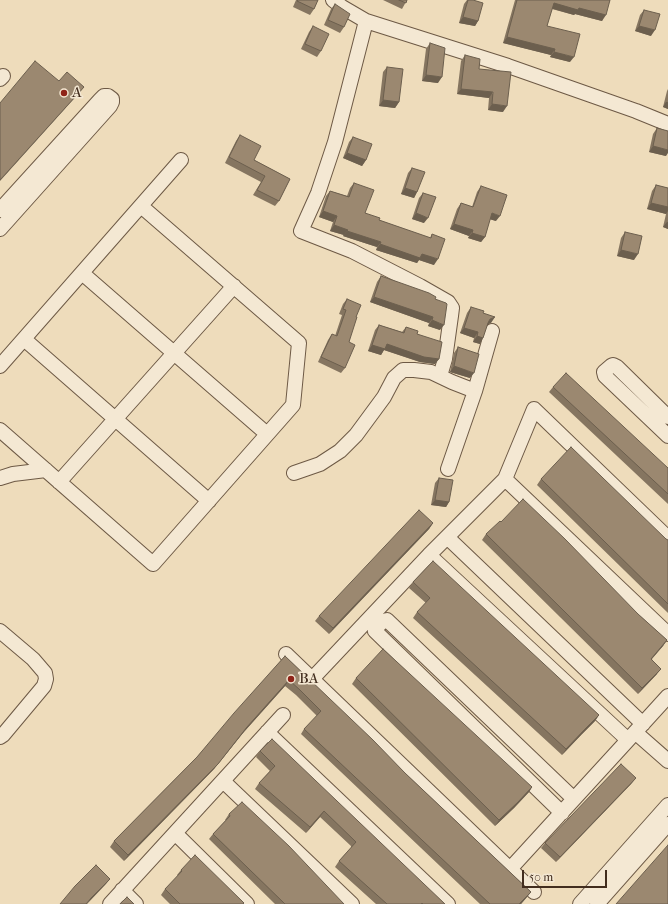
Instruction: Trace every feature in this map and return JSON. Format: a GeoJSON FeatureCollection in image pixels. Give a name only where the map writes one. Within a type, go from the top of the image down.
{"type":"FeatureCollection","features":[{"type":"Feature","properties":{"kind":"street"},"geometry":{"type":"LineString","coordinates":[[333,0],[342,8],[366,21],[508,66],[636,111],[668,124]]}},
{"type":"Feature","properties":{"kind":"street"},"geometry":{"type":"LineString","coordinates":[[366,21],[335,142],[318,193],[301,231],[352,251],[448,302],[452,308],[445,358],[440,376]]}},
{"type":"Feature","properties":{"kind":"street"},"geometry":{"type":"LineString","coordinates":[[0,210],[104,96],[108,96],[112,99],[110,106],[0,229]]}},
{"type":"Feature","properties":{"kind":"street"},"geometry":{"type":"LineString","coordinates":[[0,366],[181,160]]}},
{"type":"Feature","properties":{"kind":"street"},"geometry":{"type":"LineString","coordinates":[[0,430],[153,564],[293,405],[299,342],[141,206]]}},
{"type":"Feature","properties":{"kind":"street"},"geometry":{"type":"LineString","coordinates":[[82,272],[267,434]]}},
{"type":"Feature","properties":{"kind":"street"},"geometry":{"type":"LineString","coordinates":[[59,482],[234,286]]}},
{"type":"Feature","properties":{"kind":"street"},"geometry":{"type":"LineString","coordinates":[[448,469],[475,391],[492,331]]}},
{"type":"Feature","properties":{"kind":"street"},"geometry":{"type":"LineString","coordinates":[[24,339],[209,501]]}},
{"type":"Feature","properties":{"kind":"street"},"geometry":{"type":"LineString","coordinates":[[668,417],[617,367],[613,365],[604,372],[605,376],[668,436]]}},
{"type":"Feature","properties":{"kind":"street"},"geometry":{"type":"LineString","coordinates":[[294,473],[320,464],[340,451],[356,435],[384,397],[394,378],[403,370],[431,372],[475,391]]}},
{"type":"Feature","properties":{"kind":"street"},"geometry":{"type":"LineString","coordinates":[[312,679],[429,555],[504,479],[534,409],[668,538]]}},
{"type":"Feature","properties":{"kind":"street"},"geometry":{"type":"LineString","coordinates":[[0,478],[13,474],[46,470]]}},
{"type":"Feature","properties":{"kind":"street"},"geometry":{"type":"LineString","coordinates":[[504,479],[668,634]]}},
{"type":"Feature","properties":{"kind":"street"},"geometry":{"type":"LineString","coordinates":[[447,537],[635,732]]}},
{"type":"Feature","properties":{"kind":"street"},"geometry":{"type":"LineString","coordinates":[[429,555],[668,761]]}},
{"type":"Feature","properties":{"kind":"street"},"geometry":{"type":"LineString","coordinates":[[562,813],[375,632],[378,626],[387,620],[574,799]]}},
{"type":"Feature","properties":{"kind":"street"},"geometry":{"type":"LineString","coordinates":[[0,631],[33,659],[46,673],[44,686],[0,736]]}},
{"type":"Feature","properties":{"kind":"street"},"geometry":{"type":"LineString","coordinates":[[286,654],[534,892]]}},
{"type":"Feature","properties":{"kind":"street"},"geometry":{"type":"LineString","coordinates":[[510,869],[668,696]]}},
{"type":"Feature","properties":{"kind":"street"},"geometry":{"type":"LineString","coordinates":[[110,904],[283,715]]}},
{"type":"Feature","properties":{"kind":"street"},"geometry":{"type":"LineString","coordinates":[[267,732],[448,904]]}},
{"type":"Feature","properties":{"kind":"street"},"geometry":{"type":"LineString","coordinates":[[223,781],[352,904]]}},
{"type":"Feature","properties":{"kind":"street"},"geometry":{"type":"LineString","coordinates":[[580,904],[668,805]]}},
{"type":"Feature","properties":{"kind":"street"},"geometry":{"type":"LineString","coordinates":[[597,904],[668,824]]}},
{"type":"Feature","properties":{"kind":"street"},"geometry":{"type":"LineString","coordinates":[[175,833],[247,904]]}},
{"type":"Feature","properties":{"kind":"street"},"geometry":{"type":"LineString","coordinates":[[122,890],[136,904]]}},
{"type":"Feature","properties":{"kind":"building"},"geometry":{"type":"Polygon","coordinates":[[[318,0],[314,9],[297,1],[318,0]]]}},
{"type":"Feature","properties":{"kind":"building"},"geometry":{"type":"Polygon","coordinates":[[[399,0],[407,0],[406,3],[399,0]]]}},
{"type":"Feature","properties":{"kind":"building"},"geometry":{"type":"Polygon","coordinates":[[[468,0],[483,3],[478,21],[463,17],[468,0]]]}},
{"type":"Feature","properties":{"kind":"building"},"geometry":{"type":"Polygon","coordinates":[[[517,0],[610,0],[606,15],[579,8],[578,10],[554,3],[547,26],[580,34],[574,57],[554,52],[555,49],[507,37],[517,0]]]}},
{"type":"Feature","properties":{"kind":"building"},"geometry":{"type":"Polygon","coordinates":[[[335,4],[350,14],[344,27],[328,20],[335,4]]]}},
{"type":"Feature","properties":{"kind":"building"},"geometry":{"type":"Polygon","coordinates":[[[644,10],[660,14],[655,30],[639,26],[644,10]]]}},
{"type":"Feature","properties":{"kind":"building"},"geometry":{"type":"Polygon","coordinates":[[[313,26],[329,34],[321,51],[305,44],[313,26]]]}},
{"type":"Feature","properties":{"kind":"building"},"geometry":{"type":"Polygon","coordinates":[[[430,43],[445,48],[442,77],[426,75],[430,43]]]}},
{"type":"Feature","properties":{"kind":"building"},"geometry":{"type":"Polygon","coordinates":[[[465,55],[480,59],[479,69],[511,72],[507,106],[492,104],[493,92],[461,89],[465,55]]]}},
{"type":"Feature","properties":{"kind":"building"},"geometry":{"type":"Polygon","coordinates":[[[35,61],[59,81],[67,72],[84,87],[0,180],[0,103],[35,61]]]}},
{"type":"Feature","properties":{"kind":"building"},"geometry":{"type":"Polygon","coordinates":[[[387,67],[403,69],[399,102],[383,100],[387,67]]]}},
{"type":"Feature","properties":{"kind":"building"},"geometry":{"type":"Polygon","coordinates":[[[657,128],[668,131],[668,150],[653,146],[657,128]]]}},
{"type":"Feature","properties":{"kind":"building"},"geometry":{"type":"Polygon","coordinates":[[[240,135],[261,146],[254,160],[290,179],[279,201],[257,190],[265,176],[229,157],[240,135]]]}},
{"type":"Feature","properties":{"kind":"building"},"geometry":{"type":"Polygon","coordinates":[[[353,137],[372,144],[366,160],[347,153],[353,137]]]}},
{"type":"Feature","properties":{"kind":"building"},"geometry":{"type":"Polygon","coordinates":[[[412,168],[425,172],[417,192],[405,188],[412,168]]]}},
{"type":"Feature","properties":{"kind":"building"},"geometry":{"type":"Polygon","coordinates":[[[354,183],[374,190],[365,213],[380,218],[379,220],[431,238],[432,234],[445,239],[438,259],[422,254],[420,258],[380,244],[381,242],[347,231],[348,230],[334,225],[337,216],[323,211],[330,191],[349,197],[354,183]]]}},
{"type":"Feature","properties":{"kind":"building"},"geometry":{"type":"Polygon","coordinates":[[[656,185],[668,188],[668,207],[651,203],[656,185]]]}},
{"type":"Feature","properties":{"kind":"building"},"geometry":{"type":"Polygon","coordinates":[[[481,186],[507,195],[500,216],[492,213],[485,237],[472,233],[473,230],[454,224],[461,203],[473,207],[481,186]]]}},
{"type":"Feature","properties":{"kind":"building"},"geometry":{"type":"Polygon","coordinates":[[[423,193],[436,197],[428,218],[416,213],[423,193]]]}},
{"type":"Feature","properties":{"kind":"building"},"geometry":{"type":"Polygon","coordinates":[[[625,232],[642,236],[638,254],[621,250],[625,232]]]}},
{"type":"Feature","properties":{"kind":"building"},"geometry":{"type":"Polygon","coordinates":[[[381,276],[429,293],[436,297],[435,299],[446,303],[444,325],[432,320],[433,317],[374,297],[381,276]]]}},
{"type":"Feature","properties":{"kind":"building"},"geometry":{"type":"Polygon","coordinates":[[[347,299],[361,305],[349,342],[355,345],[345,368],[321,357],[332,334],[337,336],[346,310],[343,309],[347,299]]]}},
{"type":"Feature","properties":{"kind":"building"},"geometry":{"type":"Polygon","coordinates":[[[471,307],[484,311],[483,313],[495,317],[490,319],[483,338],[477,336],[478,332],[464,328],[471,307]]]}},
{"type":"Feature","properties":{"kind":"building"},"geometry":{"type":"Polygon","coordinates":[[[379,325],[404,333],[406,327],[418,331],[417,334],[442,342],[439,359],[424,357],[387,344],[385,349],[372,345],[379,325]]]}},
{"type":"Feature","properties":{"kind":"building"},"geometry":{"type":"Polygon","coordinates":[[[458,347],[479,354],[474,373],[454,366],[458,347]]]}},
{"type":"Feature","properties":{"kind":"building"},"geometry":{"type":"Polygon","coordinates":[[[566,373],[668,468],[668,494],[553,387],[566,373]]]}},
{"type":"Feature","properties":{"kind":"building"},"geometry":{"type":"Polygon","coordinates":[[[571,447],[668,540],[668,604],[541,479],[571,447]]]}},
{"type":"Feature","properties":{"kind":"building"},"geometry":{"type":"Polygon","coordinates":[[[439,478],[453,480],[449,502],[435,500],[439,478]]]}},
{"type":"Feature","properties":{"kind":"building"},"geometry":{"type":"Polygon","coordinates":[[[523,499],[565,539],[638,614],[667,640],[651,659],[661,669],[642,688],[486,534],[500,521],[501,522],[523,499]]]}},
{"type":"Feature","properties":{"kind":"building"},"geometry":{"type":"Polygon","coordinates":[[[419,510],[433,523],[333,628],[319,616],[419,510]]]}},
{"type":"Feature","properties":{"kind":"building"},"geometry":{"type":"Polygon","coordinates":[[[433,561],[599,715],[566,749],[417,612],[430,598],[413,582],[433,561]]]}},
{"type":"Feature","properties":{"kind":"building"},"geometry":{"type":"Polygon","coordinates":[[[383,649],[532,787],[499,820],[356,678],[383,649]]]}},
{"type":"Feature","properties":{"kind":"building"},"geometry":{"type":"Polygon","coordinates":[[[285,656],[373,740],[405,773],[531,892],[519,904],[490,904],[304,729],[321,711],[289,680],[247,727],[218,764],[128,855],[114,841],[197,757],[285,656]]]}},
{"type":"Feature","properties":{"kind":"building"},"geometry":{"type":"Polygon","coordinates":[[[272,739],[445,904],[387,904],[339,861],[356,842],[355,841],[324,811],[310,827],[259,783],[275,766],[260,751],[272,739]]]}},
{"type":"Feature","properties":{"kind":"building"},"geometry":{"type":"Polygon","coordinates":[[[621,764],[636,778],[560,857],[545,843],[621,764]]]}},
{"type":"Feature","properties":{"kind":"building"},"geometry":{"type":"Polygon","coordinates":[[[242,802],[289,846],[344,904],[285,904],[213,834],[230,816],[229,814],[242,802]]]}},
{"type":"Feature","properties":{"kind":"building"},"geometry":{"type":"Polygon","coordinates":[[[668,845],[668,904],[616,904],[668,845]]]}},
{"type":"Feature","properties":{"kind":"building"},"geometry":{"type":"Polygon","coordinates":[[[195,855],[244,903],[243,904],[180,904],[165,889],[195,855]]]}},
{"type":"Feature","properties":{"kind":"building"},"geometry":{"type":"Polygon","coordinates":[[[96,865],[110,879],[86,904],[60,904],[75,886],[96,865]]]}},
{"type":"Feature","properties":{"kind":"building"},"geometry":{"type":"Polygon","coordinates":[[[127,897],[134,904],[120,904],[127,897]]]}},
{"type":"Feature","properties":{"kind":"place","name":"A"},"geometry":{"type":"Point","coordinates":[64,93]}},
{"type":"Feature","properties":{"kind":"place","name":"BA"},"geometry":{"type":"Point","coordinates":[291,679]}}]}
